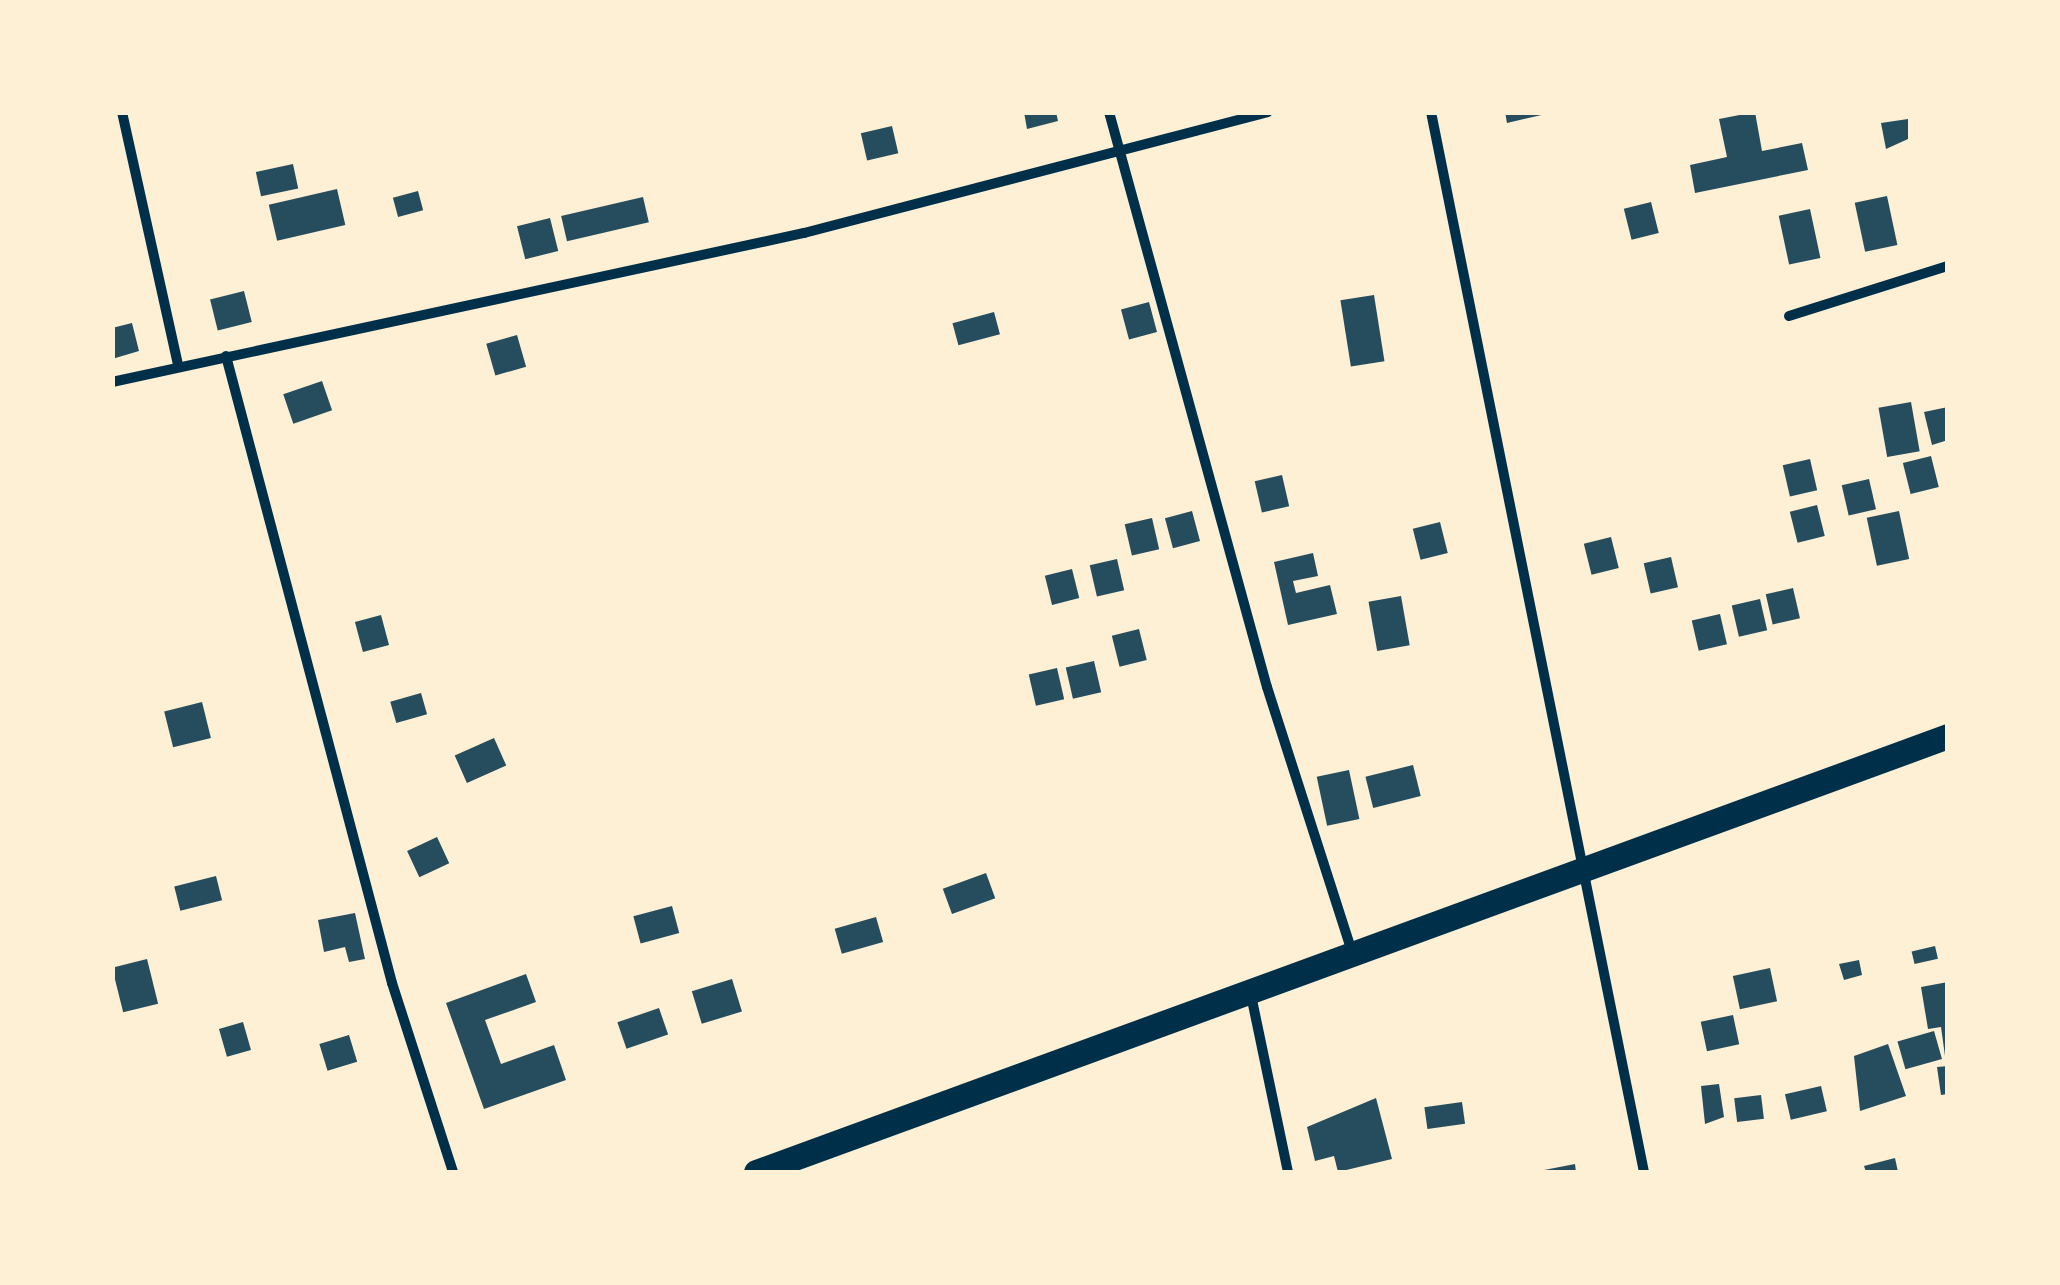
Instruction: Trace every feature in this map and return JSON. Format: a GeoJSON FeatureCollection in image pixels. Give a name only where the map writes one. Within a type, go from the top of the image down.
{"type":"FeatureCollection","features":[{"type":"Feature","properties":{"kind":"main road"},"geometry":{"type":"LineString","coordinates":[[756,1172],[1585,874],[1948,736]]}},
{"type":"Feature","properties":{"kind":"street"},"geometry":{"type":"LineString","coordinates":[[122,112],[178,365]]}},
{"type":"Feature","properties":{"kind":"street"},"geometry":{"type":"LineString","coordinates":[[1109,112],[1267,687],[1354,958]]}},
{"type":"Feature","properties":{"kind":"street"},"geometry":{"type":"LineString","coordinates":[[112,382],[804,233],[1268,112]]}},
{"type":"Feature","properties":{"kind":"street"},"geometry":{"type":"LineString","coordinates":[[1430,112],[1644,1172]]}},
{"type":"Feature","properties":{"kind":"street"},"geometry":{"type":"LineString","coordinates":[[1789,316],[1948,266]]}},
{"type":"Feature","properties":{"kind":"street"},"geometry":{"type":"LineString","coordinates":[[226,356],[392,983],[452,1172]]}},
{"type":"Feature","properties":{"kind":"street"},"geometry":{"type":"LineString","coordinates":[[1250,995],[1288,1172]]}},
{"type":"Feature","properties":{"kind":"building"},"geometry":{"type":"Polygon","coordinates":[[[1024,112],[1056,112],[1058,121],[1027,129],[1024,112]]]}},
{"type":"Feature","properties":{"kind":"building"},"geometry":{"type":"Polygon","coordinates":[[[1505,112],[1546,112],[1546,114],[1507,123],[1505,112]]]}},
{"type":"Feature","properties":{"kind":"building"},"geometry":{"type":"Polygon","coordinates":[[[1755,112],[1762,151],[1802,143],[1808,170],[1695,193],[1690,165],[1727,157],[1719,119],[1755,112]]]}},
{"type":"Feature","properties":{"kind":"building"},"geometry":{"type":"Polygon","coordinates":[[[1908,119],[1908,139],[1886,149],[1881,123],[1908,119]]]}},
{"type":"Feature","properties":{"kind":"building"},"geometry":{"type":"Polygon","coordinates":[[[892,126],[898,153],[867,160],[861,133],[892,126]]]}},
{"type":"Feature","properties":{"kind":"building"},"geometry":{"type":"Polygon","coordinates":[[[293,164],[298,188],[261,196],[256,172],[293,164]]]}},
{"type":"Feature","properties":{"kind":"building"},"geometry":{"type":"Polygon","coordinates":[[[337,189],[345,225],[277,241],[269,205],[337,189]]]}},
{"type":"Feature","properties":{"kind":"building"},"geometry":{"type":"Polygon","coordinates":[[[418,191],[423,210],[398,217],[393,198],[418,191]]]}},
{"type":"Feature","properties":{"kind":"building"},"geometry":{"type":"Polygon","coordinates":[[[1887,196],[1897,245],[1865,252],[1855,203],[1887,196]]]}},
{"type":"Feature","properties":{"kind":"building"},"geometry":{"type":"Polygon","coordinates":[[[643,197],[649,222],[567,241],[561,216],[643,197]]]}},
{"type":"Feature","properties":{"kind":"building"},"geometry":{"type":"Polygon","coordinates":[[[1651,202],[1659,233],[1632,240],[1624,209],[1651,202]]]}},
{"type":"Feature","properties":{"kind":"building"},"geometry":{"type":"Polygon","coordinates":[[[1810,209],[1820,258],[1789,265],[1779,216],[1810,209]]]}},
{"type":"Feature","properties":{"kind":"building"},"geometry":{"type":"Polygon","coordinates":[[[550,218],[558,251],[525,259],[517,226],[550,218]]]}},
{"type":"Feature","properties":{"kind":"building"},"geometry":{"type":"Polygon","coordinates":[[[244,291],[252,322],[218,331],[210,299],[244,291]]]}},
{"type":"Feature","properties":{"kind":"building"},"geometry":{"type":"Polygon","coordinates":[[[1374,295],[1384,361],[1351,366],[1340,300],[1374,295]]]}},
{"type":"Feature","properties":{"kind":"building"},"geometry":{"type":"Polygon","coordinates":[[[1149,302],[1157,332],[1129,339],[1121,310],[1149,302]]]}},
{"type":"Feature","properties":{"kind":"building"},"geometry":{"type":"Polygon","coordinates":[[[994,312],[1000,334],[958,345],[952,323],[994,312]]]}},
{"type":"Feature","properties":{"kind":"building"},"geometry":{"type":"Polygon","coordinates":[[[132,323],[139,351],[112,359],[112,328],[132,323]]]}},
{"type":"Feature","properties":{"kind":"building"},"geometry":{"type":"Polygon","coordinates":[[[517,335],[526,367],[495,376],[486,344],[517,335]]]}},
{"type":"Feature","properties":{"kind":"building"},"geometry":{"type":"Polygon","coordinates":[[[322,381],[332,410],[293,424],[283,394],[322,381]]]}},
{"type":"Feature","properties":{"kind":"building"},"geometry":{"type":"Polygon","coordinates":[[[1911,402],[1920,451],[1887,457],[1879,408],[1911,402]]]}},
{"type":"Feature","properties":{"kind":"building"},"geometry":{"type":"Polygon","coordinates":[[[1948,407],[1948,440],[1932,445],[1924,412],[1948,407]]]}},
{"type":"Feature","properties":{"kind":"building"},"geometry":{"type":"Polygon","coordinates":[[[1931,456],[1939,487],[1911,494],[1903,463],[1931,456]]]}},
{"type":"Feature","properties":{"kind":"building"},"geometry":{"type":"Polygon","coordinates":[[[1810,459],[1817,490],[1790,496],[1783,465],[1810,459]]]}},
{"type":"Feature","properties":{"kind":"building"},"geometry":{"type":"Polygon","coordinates":[[[1282,475],[1289,506],[1262,512],[1255,481],[1282,475]]]}},
{"type":"Feature","properties":{"kind":"building"},"geometry":{"type":"Polygon","coordinates":[[[1869,479],[1876,509],[1849,516],[1842,485],[1869,479]]]}},
{"type":"Feature","properties":{"kind":"building"},"geometry":{"type":"Polygon","coordinates":[[[1817,505],[1825,536],[1798,543],[1790,512],[1817,505]]]}},
{"type":"Feature","properties":{"kind":"building"},"geometry":{"type":"Polygon","coordinates":[[[1192,511],[1200,541],[1173,548],[1165,518],[1192,511]]]}},
{"type":"Feature","properties":{"kind":"building"},"geometry":{"type":"Polygon","coordinates":[[[1899,511],[1909,559],[1877,566],[1867,518],[1899,511]]]}},
{"type":"Feature","properties":{"kind":"building"},"geometry":{"type":"Polygon","coordinates":[[[1152,518],[1159,549],[1132,555],[1125,524],[1152,518]]]}},
{"type":"Feature","properties":{"kind":"building"},"geometry":{"type":"Polygon","coordinates":[[[1440,522],[1448,553],[1421,560],[1413,529],[1440,522]]]}},
{"type":"Feature","properties":{"kind":"building"},"geometry":{"type":"Polygon","coordinates":[[[1611,537],[1619,568],[1592,575],[1584,544],[1611,537]]]}},
{"type":"Feature","properties":{"kind":"building"},"geometry":{"type":"Polygon","coordinates":[[[1313,553],[1318,576],[1293,581],[1296,593],[1330,585],[1337,614],[1288,625],[1274,562],[1313,553]]]}},
{"type":"Feature","properties":{"kind":"building"},"geometry":{"type":"Polygon","coordinates":[[[1671,557],[1678,587],[1651,594],[1644,563],[1671,557]]]}},
{"type":"Feature","properties":{"kind":"building"},"geometry":{"type":"Polygon","coordinates":[[[1117,559],[1124,590],[1097,596],[1090,565],[1117,559]]]}},
{"type":"Feature","properties":{"kind":"building"},"geometry":{"type":"Polygon","coordinates":[[[1072,569],[1079,598],[1052,605],[1045,576],[1072,569]]]}},
{"type":"Feature","properties":{"kind":"building"},"geometry":{"type":"Polygon","coordinates":[[[1793,588],[1800,618],[1773,625],[1766,594],[1793,588]]]}},
{"type":"Feature","properties":{"kind":"building"},"geometry":{"type":"Polygon","coordinates":[[[1401,596],[1410,645],[1377,651],[1369,602],[1401,596]]]}},
{"type":"Feature","properties":{"kind":"building"},"geometry":{"type":"Polygon","coordinates":[[[1760,599],[1767,630],[1739,637],[1732,606],[1760,599]]]}},
{"type":"Feature","properties":{"kind":"building"},"geometry":{"type":"Polygon","coordinates":[[[1720,614],[1727,644],[1699,651],[1692,621],[1720,614]]]}},
{"type":"Feature","properties":{"kind":"building"},"geometry":{"type":"Polygon","coordinates":[[[381,615],[389,645],[363,652],[355,622],[381,615]]]}},
{"type":"Feature","properties":{"kind":"building"},"geometry":{"type":"Polygon","coordinates":[[[1139,629],[1147,660],[1120,667],[1112,636],[1139,629]]]}},
{"type":"Feature","properties":{"kind":"building"},"geometry":{"type":"Polygon","coordinates":[[[1094,661],[1101,692],[1073,699],[1066,668],[1094,661]]]}},
{"type":"Feature","properties":{"kind":"building"},"geometry":{"type":"Polygon","coordinates":[[[1057,668],[1064,699],[1036,706],[1029,675],[1057,668]]]}},
{"type":"Feature","properties":{"kind":"building"},"geometry":{"type":"Polygon","coordinates":[[[421,693],[427,714],[396,723],[390,702],[421,693]]]}},
{"type":"Feature","properties":{"kind":"building"},"geometry":{"type":"Polygon","coordinates":[[[202,702],[211,738],[173,747],[164,711],[202,702]]]}},
{"type":"Feature","properties":{"kind":"building"},"geometry":{"type":"Polygon","coordinates":[[[494,738],[506,765],[467,783],[455,755],[494,738]]]}},
{"type":"Feature","properties":{"kind":"building"},"geometry":{"type":"Polygon","coordinates":[[[1413,765],[1421,796],[1373,808],[1365,777],[1413,765]]]}},
{"type":"Feature","properties":{"kind":"building"},"geometry":{"type":"Polygon","coordinates":[[[1349,770],[1359,819],[1327,826],[1317,777],[1349,770]]]}},
{"type":"Feature","properties":{"kind":"building"},"geometry":{"type":"Polygon","coordinates":[[[437,837],[449,863],[419,877],[407,851],[437,837]]]}},
{"type":"Feature","properties":{"kind":"building"},"geometry":{"type":"Polygon","coordinates":[[[986,873],[995,898],[952,914],[943,889],[986,873]]]}},
{"type":"Feature","properties":{"kind":"building"},"geometry":{"type":"Polygon","coordinates":[[[216,876],[222,900],[180,911],[174,886],[216,876]]]}},
{"type":"Feature","properties":{"kind":"building"},"geometry":{"type":"Polygon","coordinates":[[[672,906],[679,933],[641,943],[633,916],[672,906]]]}},
{"type":"Feature","properties":{"kind":"building"},"geometry":{"type":"Polygon","coordinates":[[[355,913],[365,959],[349,962],[345,947],[324,952],[318,920],[355,913]]]}},
{"type":"Feature","properties":{"kind":"building"},"geometry":{"type":"Polygon","coordinates":[[[876,917],[883,942],[842,954],[835,929],[876,917]]]}},
{"type":"Feature","properties":{"kind":"building"},"geometry":{"type":"Polygon","coordinates":[[[1935,946],[1938,959],[1915,964],[1912,951],[1935,946]]]}},
{"type":"Feature","properties":{"kind":"building"},"geometry":{"type":"Polygon","coordinates":[[[147,959],[158,1004],[123,1012],[112,968],[147,959]]]}},
{"type":"Feature","properties":{"kind":"building"},"geometry":{"type":"Polygon","coordinates":[[[1859,960],[1862,975],[1844,980],[1839,964],[1859,960]]]}},
{"type":"Feature","properties":{"kind":"building"},"geometry":{"type":"Polygon","coordinates":[[[1770,968],[1777,1001],[1740,1009],[1733,976],[1770,968]]]}},
{"type":"Feature","properties":{"kind":"building"},"geometry":{"type":"Polygon","coordinates":[[[526,974],[536,1002],[485,1020],[501,1064],[554,1045],[566,1080],[484,1109],[446,1003],[526,974]]]}},
{"type":"Feature","properties":{"kind":"building"},"geometry":{"type":"Polygon","coordinates":[[[732,979],[742,1012],[702,1024],[692,991],[732,979]]]}},
{"type":"Feature","properties":{"kind":"building"},"geometry":{"type":"Polygon","coordinates":[[[1948,982],[1945,1056],[1941,1027],[1928,1029],[1921,987],[1948,982]]]}},
{"type":"Feature","properties":{"kind":"building"},"geometry":{"type":"Polygon","coordinates":[[[659,1008],[668,1034],[627,1049],[617,1022],[659,1008]]]}},
{"type":"Feature","properties":{"kind":"building"},"geometry":{"type":"Polygon","coordinates":[[[1733,1015],[1739,1044],[1707,1051],[1701,1022],[1733,1015]]]}},
{"type":"Feature","properties":{"kind":"building"},"geometry":{"type":"Polygon","coordinates":[[[243,1022],[251,1050],[227,1057],[219,1029],[243,1022]]]}},
{"type":"Feature","properties":{"kind":"building"},"geometry":{"type":"Polygon","coordinates":[[[1934,1031],[1942,1059],[1905,1069],[1897,1041],[1934,1031]]]}},
{"type":"Feature","properties":{"kind":"building"},"geometry":{"type":"Polygon","coordinates":[[[349,1035],[357,1062],[328,1071],[319,1044],[349,1035]]]}},
{"type":"Feature","properties":{"kind":"building"},"geometry":{"type":"Polygon","coordinates":[[[1888,1044],[1906,1096],[1860,1111],[1854,1056],[1888,1044]]]}},
{"type":"Feature","properties":{"kind":"building"},"geometry":{"type":"Polygon","coordinates":[[[1948,1066],[1948,1094],[1941,1095],[1937,1067],[1948,1066]]]}},
{"type":"Feature","properties":{"kind":"building"},"geometry":{"type":"Polygon","coordinates":[[[1719,1084],[1724,1117],[1705,1124],[1701,1086],[1719,1084]]]}},
{"type":"Feature","properties":{"kind":"building"},"geometry":{"type":"Polygon","coordinates":[[[1821,1086],[1827,1111],[1791,1120],[1785,1094],[1821,1086]]]}},
{"type":"Feature","properties":{"kind":"building"},"geometry":{"type":"Polygon","coordinates":[[[1761,1095],[1764,1119],[1737,1122],[1734,1098],[1761,1095]]]}},
{"type":"Feature","properties":{"kind":"building"},"geometry":{"type":"Polygon","coordinates":[[[1376,1098],[1392,1159],[1338,1172],[1334,1156],[1315,1161],[1307,1127],[1376,1098]]]}},
{"type":"Feature","properties":{"kind":"building"},"geometry":{"type":"Polygon","coordinates":[[[1462,1102],[1465,1124],[1427,1129],[1424,1107],[1462,1102]]]}},
{"type":"Feature","properties":{"kind":"building"},"geometry":{"type":"Polygon","coordinates":[[[1895,1158],[1898,1172],[1866,1172],[1864,1166],[1895,1158]]]}},
{"type":"Feature","properties":{"kind":"building"},"geometry":{"type":"Polygon","coordinates":[[[1575,1164],[1576,1172],[1539,1171],[1575,1164]]]}}]}
